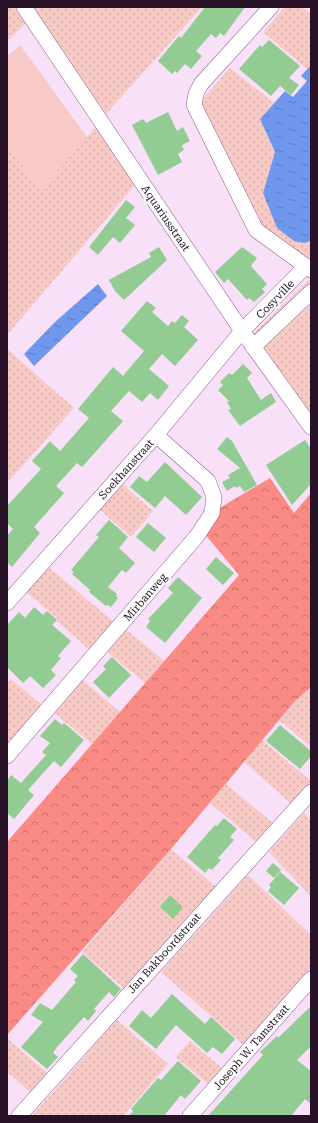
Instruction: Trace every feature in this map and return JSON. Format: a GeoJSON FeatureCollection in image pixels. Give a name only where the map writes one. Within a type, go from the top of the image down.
{"type":"FeatureCollection","features":[{"type":"Feature","properties":{"kind":"street","name":"Aquariusstraat"},"geometry":{"type":"LineString","coordinates":[[24,7],[242,331],[311,427]]}},
{"type":"Feature","properties":{"kind":"street"},"geometry":{"type":"LineString","coordinates":[[271,7],[201,84],[196,94],[194,105],[256,230],[308,268]]}},
{"type":"Feature","properties":{"kind":"street","name":"Cosyville"},"geometry":{"type":"LineString","coordinates":[[242,331],[308,268]]}},
{"type":"Feature","properties":{"kind":"street","name":"Cosyville"},"geometry":{"type":"LineString","coordinates":[[253,347],[311,292]]}},
{"type":"Feature","properties":{"kind":"street"},"geometry":{"type":"LineString","coordinates":[[256,319],[268,334]]}},
{"type":"Feature","properties":{"kind":"street","name":"Soekhanstraat"},"geometry":{"type":"LineString","coordinates":[[7,604],[156,435],[242,331]]}},
{"type":"Feature","properties":{"kind":"street","name":"Mirbanweg"},"geometry":{"type":"LineString","coordinates":[[7,756],[197,536],[212,513],[214,497],[208,481],[156,435]]}},
{"type":"Feature","properties":{"kind":"street","name":"Jan Bakboordstraat"},"geometry":{"type":"LineString","coordinates":[[19,1116],[311,792]]}},
{"type":"Feature","properties":{"kind":"street","name":"Joseph W. Tamstraat"},"geometry":{"type":"LineString","coordinates":[[190,1116],[311,979]]}},
{"type":"Feature","properties":{"kind":"shaded area"},"geometry":{"type":"Polygon","coordinates":[[[7,7],[15,7],[26,23],[7,41],[7,7]]]}},
{"type":"Feature","properties":{"kind":"shaded area"},"geometry":{"type":"Polygon","coordinates":[[[33,7],[202,7],[106,114],[33,7]]]}},
{"type":"Feature","properties":{"kind":"shaded area"},"geometry":{"type":"Polygon","coordinates":[[[285,7],[302,7],[311,14],[311,65],[307,69],[263,32],[285,7]]]}},
{"type":"Feature","properties":{"kind":"shaded area"},"geometry":{"type":"Polygon","coordinates":[[[20,45],[87,137],[41,189],[7,146],[7,56],[20,45]]]}},
{"type":"Feature","properties":{"kind":"shaded area"},"geometry":{"type":"Polygon","coordinates":[[[230,68],[274,103],[260,119],[275,152],[263,193],[304,243],[311,241],[311,264],[260,228],[202,117],[201,101],[230,68]]]}},
{"type":"Feature","properties":{"kind":"shaded area"},"geometry":{"type":"Polygon","coordinates":[[[96,127],[136,184],[7,335],[7,146],[41,189],[96,127]]]}},
{"type":"Feature","properties":{"kind":"shaded area"},"geometry":{"type":"Polygon","coordinates":[[[311,278],[311,417],[252,335],[311,278]]]}},
{"type":"Feature","properties":{"kind":"shaded area"},"geometry":{"type":"Polygon","coordinates":[[[7,349],[74,408],[7,483],[7,349]]]}},
{"type":"Feature","properties":{"kind":"shaded area"},"geometry":{"type":"Polygon","coordinates":[[[120,482],[153,511],[131,537],[98,508],[120,482]]]}},
{"type":"Feature","properties":{"kind":"shaded area"},"geometry":{"type":"Polygon","coordinates":[[[47,566],[116,624],[92,652],[57,621],[58,619],[25,591],[47,566]]]}},
{"type":"Feature","properties":{"kind":"shaded area"},"geometry":{"type":"Polygon","coordinates":[[[123,627],[164,661],[145,683],[104,649],[123,627]]]}},
{"type":"Feature","properties":{"kind":"shaded area"},"geometry":{"type":"Polygon","coordinates":[[[80,678],[120,712],[92,744],[52,711],[80,678]]]}},
{"type":"Feature","properties":{"kind":"shaded area"},"geometry":{"type":"Polygon","coordinates":[[[11,679],[43,706],[7,748],[7,683],[11,679]]]}},
{"type":"Feature","properties":{"kind":"shaded area"},"geometry":{"type":"Polygon","coordinates":[[[311,687],[311,747],[279,720],[295,701],[311,687]]]}},
{"type":"Feature","properties":{"kind":"shaded area"},"geometry":{"type":"Polygon","coordinates":[[[262,740],[311,781],[311,791],[296,808],[244,762],[262,740]]]}},
{"type":"Feature","properties":{"kind":"shaded area"},"geometry":{"type":"Polygon","coordinates":[[[226,784],[279,828],[262,847],[210,803],[226,784]]]}},
{"type":"Feature","properties":{"kind":"shaded area"},"geometry":{"type":"Polygon","coordinates":[[[304,813],[311,821],[311,896],[269,852],[304,813]]]}},
{"type":"Feature","properties":{"kind":"shaded area"},"geometry":{"type":"Polygon","coordinates":[[[171,849],[222,892],[131,994],[82,952],[171,849]]]}},
{"type":"Feature","properties":{"kind":"shaded area"},"geometry":{"type":"Polygon","coordinates":[[[248,875],[311,935],[311,971],[245,1046],[161,972],[248,875]]]}},
{"type":"Feature","properties":{"kind":"shaded area"},"geometry":{"type":"Polygon","coordinates":[[[117,1020],[168,1064],[123,1116],[32,1116],[117,1020]]]}},
{"type":"Feature","properties":{"kind":"shaded area"},"geometry":{"type":"Polygon","coordinates":[[[7,1038],[54,1079],[37,1098],[7,1072],[7,1038]]]}},
{"type":"Feature","properties":{"kind":"shaded area"},"geometry":{"type":"Polygon","coordinates":[[[190,1041],[223,1069],[209,1085],[176,1057],[190,1041]]]}},
{"type":"Feature","properties":{"kind":"green space"},"geometry":{"type":"Polygon","coordinates":[[[270,478],[294,513],[311,493],[311,687],[295,701],[171,849],[7,1035],[7,842],[239,575],[203,532],[218,509],[270,478]]]}},
{"type":"Feature","properties":{"kind":"water"},"geometry":{"type":"Polygon","coordinates":[[[311,65],[311,241],[304,243],[294,241],[277,228],[263,193],[275,152],[260,119],[285,91],[293,97],[307,81],[301,76],[311,65]]]}},
{"type":"Feature","properties":{"kind":"water"},"geometry":{"type":"Polygon","coordinates":[[[98,284],[107,296],[34,366],[24,354],[55,322],[98,284]]]}},
{"type":"Feature","properties":{"kind":"building"},"geometry":{"type":"Polygon","coordinates":[[[205,7],[245,7],[224,36],[220,33],[216,38],[211,34],[196,51],[202,56],[191,69],[185,64],[177,73],[175,71],[172,74],[158,61],[179,36],[181,38],[205,7]]]}},
{"type":"Feature","properties":{"kind":"building"},"geometry":{"type":"Polygon","coordinates":[[[269,40],[300,66],[289,78],[299,85],[291,95],[280,86],[271,96],[239,69],[260,45],[262,47],[269,40]]]}},
{"type":"Feature","properties":{"kind":"building"},"geometry":{"type":"Polygon","coordinates":[[[168,112],[177,131],[183,127],[190,141],[182,145],[184,150],[178,154],[182,162],[158,175],[132,125],[143,119],[146,123],[168,112]]]}},
{"type":"Feature","properties":{"kind":"building"},"geometry":{"type":"Polygon","coordinates":[[[126,200],[135,207],[126,218],[135,225],[120,243],[113,237],[98,255],[89,247],[126,200]]]}},
{"type":"Feature","properties":{"kind":"building"},"geometry":{"type":"Polygon","coordinates":[[[159,247],[167,260],[124,300],[115,291],[109,280],[151,257],[149,253],[159,247]]]}},
{"type":"Feature","properties":{"kind":"building"},"geometry":{"type":"Polygon","coordinates":[[[242,247],[257,258],[251,266],[267,284],[262,289],[265,292],[254,302],[249,298],[247,300],[228,279],[224,283],[215,272],[242,247]]]}},
{"type":"Feature","properties":{"kind":"building"},"geometry":{"type":"Polygon","coordinates":[[[147,301],[156,308],[152,312],[168,326],[172,321],[175,323],[182,315],[189,321],[184,327],[198,340],[175,366],[162,354],[149,369],[169,386],[158,400],[150,393],[142,402],[129,391],[111,411],[123,421],[82,467],[77,463],[56,486],[64,493],[34,527],[40,533],[12,567],[7,562],[7,536],[13,529],[7,523],[7,506],[41,469],[32,461],[50,441],[60,451],[89,418],[78,409],[113,367],[123,376],[144,351],[121,331],[147,301]]]}},
{"type":"Feature","properties":{"kind":"building"},"geometry":{"type":"Polygon","coordinates":[[[243,364],[252,373],[247,378],[261,400],[271,393],[276,402],[240,426],[228,410],[231,409],[227,402],[229,401],[218,390],[223,385],[220,382],[229,373],[232,375],[243,364]]]}},
{"type":"Feature","properties":{"kind":"building"},"geometry":{"type":"Polygon","coordinates":[[[227,437],[232,441],[257,485],[244,492],[240,486],[236,488],[235,486],[227,491],[222,482],[230,478],[228,475],[240,468],[217,449],[227,437]]]}},
{"type":"Feature","properties":{"kind":"building"},"geometry":{"type":"Polygon","coordinates":[[[305,440],[311,449],[311,484],[292,505],[266,465],[305,440]]]}},
{"type":"Feature","properties":{"kind":"building"},"geometry":{"type":"Polygon","coordinates":[[[165,462],[202,497],[186,515],[165,496],[155,508],[130,487],[139,476],[147,482],[165,462]]]}},
{"type":"Feature","properties":{"kind":"building"},"geometry":{"type":"Polygon","coordinates":[[[109,520],[128,537],[119,548],[135,563],[126,573],[122,570],[108,587],[117,594],[116,596],[118,598],[111,607],[108,605],[106,606],[89,592],[90,590],[72,574],[74,572],[71,570],[99,537],[96,535],[109,520]]]}},
{"type":"Feature","properties":{"kind":"building"},"geometry":{"type":"Polygon","coordinates":[[[148,523],[166,538],[154,552],[136,537],[148,523]]]}},
{"type":"Feature","properties":{"kind":"building"},"geometry":{"type":"Polygon","coordinates":[[[216,557],[234,573],[223,585],[206,569],[216,557]]]}},
{"type":"Feature","properties":{"kind":"building"},"geometry":{"type":"Polygon","coordinates":[[[178,577],[202,598],[165,643],[146,627],[150,621],[148,619],[173,593],[168,588],[178,577]]]}},
{"type":"Feature","properties":{"kind":"building"},"geometry":{"type":"Polygon","coordinates":[[[34,607],[43,615],[47,611],[57,620],[52,625],[71,641],[58,656],[61,658],[51,670],[56,675],[43,688],[30,676],[23,683],[7,667],[7,625],[19,612],[25,618],[34,607]]]}},
{"type":"Feature","properties":{"kind":"building"},"geometry":{"type":"Polygon","coordinates":[[[112,657],[131,675],[109,698],[93,682],[106,669],[103,666],[112,657]]]}},
{"type":"Feature","properties":{"kind":"building"},"geometry":{"type":"Polygon","coordinates":[[[55,719],[62,725],[64,723],[84,740],[61,767],[54,761],[28,790],[34,795],[14,819],[7,813],[7,781],[11,775],[21,783],[46,755],[42,752],[50,743],[40,736],[55,719]]]}},
{"type":"Feature","properties":{"kind":"building"},"geometry":{"type":"Polygon","coordinates":[[[280,725],[311,751],[311,756],[300,769],[266,741],[280,725]]]}},
{"type":"Feature","properties":{"kind":"building"},"geometry":{"type":"Polygon","coordinates":[[[224,818],[237,829],[230,837],[234,840],[218,858],[221,860],[212,870],[209,868],[205,873],[187,857],[215,825],[217,826],[224,818]]]}},
{"type":"Feature","properties":{"kind":"building"},"geometry":{"type":"Polygon","coordinates":[[[273,863],[281,870],[274,878],[266,871],[273,863]]]}},
{"type":"Feature","properties":{"kind":"building"},"geometry":{"type":"Polygon","coordinates":[[[280,872],[299,888],[284,905],[268,891],[271,887],[269,885],[280,872]]]}},
{"type":"Feature","properties":{"kind":"building"},"geometry":{"type":"Polygon","coordinates":[[[170,895],[183,907],[173,919],[160,907],[170,895]]]}},
{"type":"Feature","properties":{"kind":"building"},"geometry":{"type":"Polygon","coordinates":[[[83,954],[121,989],[114,997],[109,992],[94,1009],[96,1011],[88,1021],[84,1017],[57,1047],[53,1053],[58,1057],[47,1069],[21,1047],[43,1022],[31,1015],[40,1003],[52,1010],[76,982],[74,980],[78,976],[70,969],[83,954]]]}},
{"type":"Feature","properties":{"kind":"building"},"geometry":{"type":"Polygon","coordinates":[[[172,994],[205,1024],[211,1017],[235,1039],[222,1054],[213,1047],[207,1053],[176,1025],[156,1049],[129,1026],[142,1010],[151,1018],[172,994]]]}},
{"type":"Feature","properties":{"kind":"building"},"geometry":{"type":"Polygon","coordinates":[[[311,1006],[311,1046],[297,1060],[311,1071],[311,1104],[305,1099],[291,1116],[208,1116],[263,1055],[260,1052],[277,1036],[278,1038],[311,1006]]]}},
{"type":"Feature","properties":{"kind":"building"},"geometry":{"type":"Polygon","coordinates":[[[178,1061],[201,1081],[185,1099],[181,1095],[164,1116],[129,1116],[133,1111],[131,1109],[158,1078],[161,1080],[178,1061]]]}}]}
